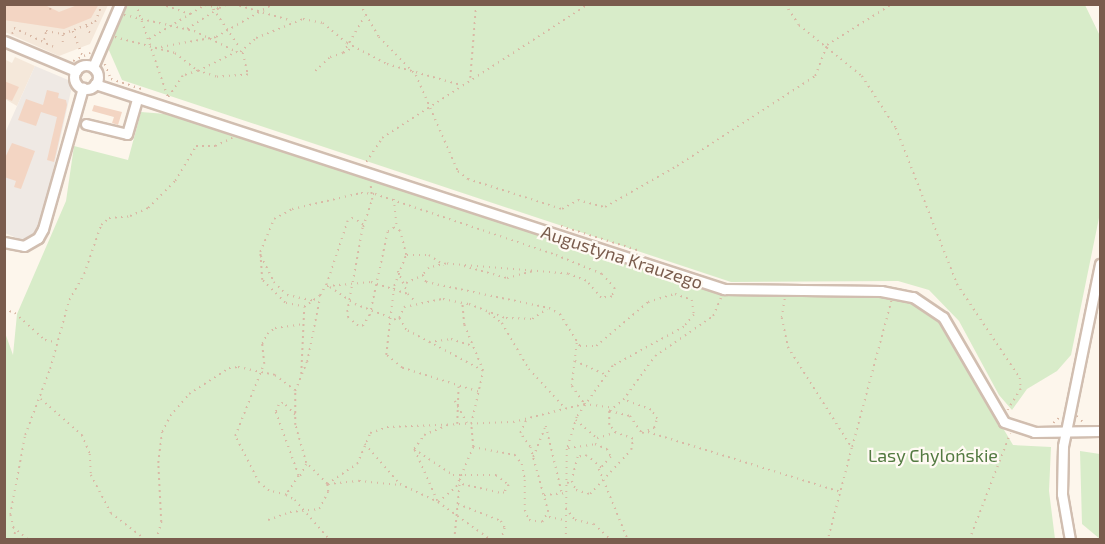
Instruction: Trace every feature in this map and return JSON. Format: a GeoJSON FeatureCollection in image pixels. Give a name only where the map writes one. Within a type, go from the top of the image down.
{"type":"FeatureCollection","features":[{"type":"Feature","properties":{"kind":"street"},"geometry":{"type":"LineString","coordinates":[[83,88],[95,84],[98,77],[93,67],[118,9]]}},
{"type":"Feature","properties":{"kind":"street"},"geometry":{"type":"LineString","coordinates":[[8,38],[76,71]]}},
{"type":"Feature","properties":{"kind":"street"},"geometry":{"type":"LineString","coordinates":[[76,71],[85,65],[93,67]]}},
{"type":"Feature","properties":{"kind":"street"},"geometry":{"type":"LineString","coordinates":[[76,71],[76,83],[83,88]]}},
{"type":"Feature","properties":{"kind":"street","name":"Augustyna Krauzego"},"geometry":{"type":"LineString","coordinates":[[95,84],[137,99],[166,101],[236,129],[724,289],[787,292],[892,292],[925,302],[944,317],[998,416],[1014,428]]}},
{"type":"Feature","properties":{"kind":"street"},"geometry":{"type":"LineString","coordinates":[[4,242],[24,246],[38,238],[44,229],[83,88]]}},
{"type":"Feature","properties":{"kind":"street"},"geometry":{"type":"LineString","coordinates":[[86,124],[127,134],[137,99]]}},
{"type":"Feature","properties":{"kind":"street"},"geometry":{"type":"LineString","coordinates":[[1070,540],[1062,494],[1065,432],[1101,264]]}},
{"type":"Feature","properties":{"kind":"street"},"geometry":{"type":"LineString","coordinates":[[1014,428],[1034,432],[1101,431]]}},
{"type":"Feature","properties":{"kind":"path"},"geometry":{"type":"LineString","coordinates":[[50,4],[50,10]]}},
{"type":"Feature","properties":{"kind":"path"},"geometry":{"type":"LineString","coordinates":[[46,31],[63,34],[95,22],[102,4]]}},
{"type":"Feature","properties":{"kind":"path"},"geometry":{"type":"LineString","coordinates":[[136,4],[152,48],[166,101]]}},
{"type":"Feature","properties":{"kind":"path"},"geometry":{"type":"LineString","coordinates":[[161,4],[190,14]]}},
{"type":"Feature","properties":{"kind":"path"},"geometry":{"type":"LineString","coordinates":[[210,4],[240,48],[240,52]]}},
{"type":"Feature","properties":{"kind":"path"},"geometry":{"type":"LineString","coordinates":[[186,29],[228,4]]}},
{"type":"Feature","properties":{"kind":"path"},"geometry":{"type":"LineString","coordinates":[[234,4],[293,21],[323,24],[346,43],[416,75],[462,85]]}},
{"type":"Feature","properties":{"kind":"path"},"geometry":{"type":"LineString","coordinates":[[152,48],[208,39],[227,31],[273,4]]}},
{"type":"Feature","properties":{"kind":"path"},"geometry":{"type":"LineString","coordinates":[[360,4],[364,16],[416,75],[458,171],[468,179],[562,209],[579,200],[599,208],[677,166],[815,76],[827,45],[892,4]]}},
{"type":"Feature","properties":{"kind":"path"},"geometry":{"type":"LineString","coordinates":[[470,79],[476,4]]}},
{"type":"Feature","properties":{"kind":"path"},"geometry":{"type":"LineString","coordinates":[[397,230],[388,232],[385,239],[379,283],[371,312],[367,322],[358,326],[348,318],[349,301],[363,228],[372,194],[369,172],[363,166],[382,138],[588,4]]}},
{"type":"Feature","properties":{"kind":"path"},"geometry":{"type":"LineString","coordinates":[[785,4],[799,25],[827,45],[862,76],[884,106],[896,128],[957,284],[1020,378],[1018,397],[1006,413]]}},
{"type":"Feature","properties":{"kind":"path"},"geometry":{"type":"LineString","coordinates":[[148,39],[205,5],[219,9]]}},
{"type":"Feature","properties":{"kind":"path"},"geometry":{"type":"LineString","coordinates":[[105,37],[175,53],[198,70],[216,77],[248,75],[246,58],[240,52],[186,29],[141,19],[118,9]]}},
{"type":"Feature","properties":{"kind":"path"},"geometry":{"type":"LineString","coordinates":[[343,53],[346,43],[364,16]]}},
{"type":"Feature","properties":{"kind":"path"},"geometry":{"type":"LineString","coordinates":[[240,48],[293,21]]}},
{"type":"Feature","properties":{"kind":"path"},"geometry":{"type":"LineString","coordinates":[[8,38],[15,22]]}},
{"type":"Feature","properties":{"kind":"path"},"geometry":{"type":"LineString","coordinates":[[87,25],[90,33]]}},
{"type":"Feature","properties":{"kind":"path"},"geometry":{"type":"LineString","coordinates":[[44,40],[48,26]]}},
{"type":"Feature","properties":{"kind":"path"},"geometry":{"type":"LineString","coordinates":[[14,28],[44,40],[54,47]]}},
{"type":"Feature","properties":{"kind":"path"},"geometry":{"type":"LineString","coordinates":[[72,30],[82,56]]}},
{"type":"Feature","properties":{"kind":"path"},"geometry":{"type":"LineString","coordinates":[[63,34],[63,43]]}},
{"type":"Feature","properties":{"kind":"path"},"geometry":{"type":"LineString","coordinates":[[315,71],[330,57],[354,47]]}},
{"type":"Feature","properties":{"kind":"path"},"geometry":{"type":"LineString","coordinates":[[166,101],[183,76],[236,52]]}},
{"type":"Feature","properties":{"kind":"path"},"geometry":{"type":"LineString","coordinates":[[69,63],[90,53]]}},
{"type":"Feature","properties":{"kind":"path"},"geometry":{"type":"LineString","coordinates":[[103,59],[111,79],[144,90]]}},
{"type":"Feature","properties":{"kind":"path"},"geometry":{"type":"LineString","coordinates":[[166,101],[176,102]]}},
{"type":"Feature","properties":{"kind":"path"},"geometry":{"type":"LineString","coordinates":[[16,540],[9,515],[21,450],[40,398],[69,300],[104,221],[141,213],[175,181],[196,146],[215,146],[230,141],[236,129]]}},
{"type":"Feature","properties":{"kind":"path"},"geometry":{"type":"LineString","coordinates":[[363,228],[358,220],[348,221],[326,286],[320,296],[305,307],[285,303],[272,293],[262,280],[260,255],[266,233],[281,214],[372,194],[394,199],[602,274],[611,281],[614,293],[606,300],[575,276],[460,265],[429,268],[423,275],[405,283]]}},
{"type":"Feature","properties":{"kind":"path"},"geometry":{"type":"LineString","coordinates":[[394,199],[397,230],[406,255],[393,289],[386,355],[394,365],[478,392]]}},
{"type":"Feature","properties":{"kind":"path"},"geometry":{"type":"LineString","coordinates":[[554,224],[644,253]]}},
{"type":"Feature","properties":{"kind":"path"},"geometry":{"type":"LineString","coordinates":[[260,255],[274,282],[287,295],[315,301]]}},
{"type":"Feature","properties":{"kind":"path"},"geometry":{"type":"LineString","coordinates":[[406,255],[429,255],[444,265]]}},
{"type":"Feature","properties":{"kind":"path"},"geometry":{"type":"LineString","coordinates":[[460,265],[507,279],[535,271]]}},
{"type":"Feature","properties":{"kind":"path"},"geometry":{"type":"LineString","coordinates":[[398,271],[408,294]]}},
{"type":"Feature","properties":{"kind":"path"},"geometry":{"type":"LineString","coordinates":[[423,275],[426,282],[549,308],[560,314],[577,343],[572,386],[584,404]]}},
{"type":"Feature","properties":{"kind":"path"},"geometry":{"type":"LineString","coordinates":[[326,286],[353,282],[379,283],[408,294],[416,301]]}},
{"type":"Feature","properties":{"kind":"path"},"geometry":{"type":"LineString","coordinates":[[326,286],[337,289],[349,301],[371,312],[399,321],[428,342],[483,371]]}},
{"type":"Feature","properties":{"kind":"path"},"geometry":{"type":"LineString","coordinates":[[616,433],[609,425],[609,411],[612,407],[623,400],[655,356],[713,316],[724,289]]}},
{"type":"Feature","properties":{"kind":"path"},"geometry":{"type":"LineString","coordinates":[[787,292],[782,318],[788,347],[852,448]]}},
{"type":"Feature","properties":{"kind":"path"},"geometry":{"type":"LineString","coordinates":[[828,540],[876,369],[892,292]]}},
{"type":"Feature","properties":{"kind":"path"},"geometry":{"type":"LineString","coordinates":[[566,540],[567,449],[576,420],[584,404],[608,376],[613,366],[684,327],[694,315],[692,300],[675,294],[654,300],[596,346],[577,343]]}},
{"type":"Feature","properties":{"kind":"path"},"geometry":{"type":"LineString","coordinates":[[320,296],[301,377],[295,391],[295,415],[306,463],[327,484]]}},
{"type":"Feature","properties":{"kind":"path"},"geometry":{"type":"LineString","coordinates":[[399,321],[404,306],[416,301],[462,302],[506,318],[532,319],[549,308]]}},
{"type":"Feature","properties":{"kind":"path"},"geometry":{"type":"LineString","coordinates":[[438,502],[450,494],[473,447],[471,424],[483,371],[464,325],[462,302]]}},
{"type":"Feature","properties":{"kind":"path"},"geometry":{"type":"LineString","coordinates":[[301,377],[306,346],[302,324],[305,307]]}},
{"type":"Feature","properties":{"kind":"path"},"geometry":{"type":"LineString","coordinates":[[4,309],[15,313],[45,340],[56,342]]}},
{"type":"Feature","properties":{"kind":"path"},"geometry":{"type":"LineString","coordinates":[[489,312],[502,323],[529,369],[564,408]]}},
{"type":"Feature","properties":{"kind":"path"},"geometry":{"type":"LineString","coordinates":[[302,324],[275,328],[267,334],[262,344],[264,364],[235,436],[259,483],[269,491],[286,495],[306,511],[330,540]]}},
{"type":"Feature","properties":{"kind":"path"},"geometry":{"type":"LineString","coordinates":[[428,342],[451,339],[473,346]]}},
{"type":"Feature","properties":{"kind":"path"},"geometry":{"type":"LineString","coordinates":[[575,361],[608,376]]}},
{"type":"Feature","properties":{"kind":"path"},"geometry":{"type":"LineString","coordinates":[[156,540],[161,522],[158,463],[162,432],[170,416],[189,394],[229,368],[260,372],[283,379],[295,391]]}},
{"type":"Feature","properties":{"kind":"path"},"geometry":{"type":"LineString","coordinates":[[457,424],[455,400],[458,386]]}},
{"type":"Feature","properties":{"kind":"path"},"geometry":{"type":"LineString","coordinates":[[40,398],[82,435],[90,453],[92,475],[111,513],[146,540]]}},
{"type":"Feature","properties":{"kind":"path"},"geometry":{"type":"LineString","coordinates":[[455,400],[467,424]]}},
{"type":"Feature","properties":{"kind":"path"},"geometry":{"type":"LineString","coordinates":[[623,400],[656,416],[656,425],[648,432]]}},
{"type":"Feature","properties":{"kind":"path"},"geometry":{"type":"LineString","coordinates":[[268,520],[319,509],[325,502],[327,484],[357,464],[370,433],[387,427],[471,424],[527,417],[584,404],[612,407]]}},
{"type":"Feature","properties":{"kind":"path"},"geometry":{"type":"LineString","coordinates":[[295,415],[289,406],[279,405],[276,412],[299,477]]}},
{"type":"Feature","properties":{"kind":"path"},"geometry":{"type":"LineString","coordinates":[[1002,408],[1010,415]]}},
{"type":"Feature","properties":{"kind":"path"},"geometry":{"type":"LineString","coordinates":[[609,411],[630,416],[638,430],[842,492]]}},
{"type":"Feature","properties":{"kind":"path"},"geometry":{"type":"LineString","coordinates":[[1078,416],[1084,423]]}},
{"type":"Feature","properties":{"kind":"path"},"geometry":{"type":"LineString","coordinates":[[527,417],[520,433],[533,458],[549,517]]}},
{"type":"Feature","properties":{"kind":"path"},"geometry":{"type":"LineString","coordinates":[[1045,424],[1052,425],[1060,417]]}},
{"type":"Feature","properties":{"kind":"path"},"geometry":{"type":"LineString","coordinates":[[572,482],[583,495],[590,494],[633,444],[631,435],[616,433],[597,438],[576,420]]}},
{"type":"Feature","properties":{"kind":"path"},"geometry":{"type":"LineString","coordinates":[[414,449],[424,435],[449,424]]}},
{"type":"Feature","properties":{"kind":"path"},"geometry":{"type":"LineString","coordinates":[[533,458],[546,426],[562,493]]}},
{"type":"Feature","properties":{"kind":"path"},"geometry":{"type":"LineString","coordinates":[[969,540],[1014,428]]}},
{"type":"Feature","properties":{"kind":"path"},"geometry":{"type":"LineString","coordinates":[[365,444],[403,486]]}},
{"type":"Feature","properties":{"kind":"path"},"geometry":{"type":"LineString","coordinates":[[567,449],[595,444],[607,448],[611,462],[604,468],[598,467]]}},
{"type":"Feature","properties":{"kind":"path"},"geometry":{"type":"LineString","coordinates":[[473,447],[515,455],[522,464],[530,520],[536,524],[549,517],[565,519]]}},
{"type":"Feature","properties":{"kind":"path"},"geometry":{"type":"LineString","coordinates":[[414,449],[460,477],[496,475],[509,485],[504,493],[499,493],[461,484]]}},
{"type":"Feature","properties":{"kind":"path"},"geometry":{"type":"LineString","coordinates":[[414,449],[438,502]]}},
{"type":"Feature","properties":{"kind":"path"},"geometry":{"type":"LineString","coordinates":[[572,482],[578,457],[587,456],[598,467],[628,540]]}},
{"type":"Feature","properties":{"kind":"path"},"geometry":{"type":"LineString","coordinates":[[286,495],[306,463]]}},
{"type":"Feature","properties":{"kind":"path"},"geometry":{"type":"LineString","coordinates":[[454,540],[460,477]]}},
{"type":"Feature","properties":{"kind":"path"},"geometry":{"type":"LineString","coordinates":[[327,484],[359,481],[403,486],[438,502],[491,540]]}},
{"type":"Feature","properties":{"kind":"path"},"geometry":{"type":"LineString","coordinates":[[566,484],[572,482]]}},
{"type":"Feature","properties":{"kind":"path"},"geometry":{"type":"LineString","coordinates":[[543,495],[566,493]]}},
{"type":"Feature","properties":{"kind":"path"},"geometry":{"type":"LineString","coordinates":[[458,504],[501,521],[505,528],[501,540]]}},
{"type":"Feature","properties":{"kind":"path"},"geometry":{"type":"LineString","coordinates":[[565,507],[575,520],[601,528],[611,540]]}},
{"type":"Feature","properties":{"kind":"path"},"geometry":{"type":"LineString","coordinates":[[12,526],[29,540]]}},
{"type":"Feature","properties":{"kind":"shaded area"},"geometry":{"type":"Polygon","coordinates":[[[5,5],[108,5],[90,44],[59,56],[5,32],[5,5]]]}},
{"type":"Feature","properties":{"kind":"shaded area"},"geometry":{"type":"Polygon","coordinates":[[[15,57],[35,66],[17,106],[5,99],[4,59],[12,63],[15,57]]]}},
{"type":"Feature","properties":{"kind":"shaded area"},"geometry":{"type":"Polygon","coordinates":[[[35,66],[73,82],[43,215],[33,238],[24,241],[5,233],[5,133],[35,66]]]}},
{"type":"Feature","properties":{"kind":"green space"},"geometry":{"type":"Polygon","coordinates":[[[128,4],[1085,5],[1100,36],[1100,213],[1071,355],[1057,371],[1027,389],[1012,410],[999,395],[959,321],[929,290],[898,281],[731,282],[122,80],[108,48],[128,4]]]}},
{"type":"Feature","properties":{"kind":"green space","name":"Lasy Chylońskie"},"geometry":{"type":"Polygon","coordinates":[[[141,112],[166,114],[725,295],[900,298],[937,317],[1013,445],[1051,447],[1049,491],[1055,539],[5,539],[4,330],[13,355],[17,314],[66,201],[74,146],[128,160],[141,112]]]}},
{"type":"Feature","properties":{"kind":"green space"},"geometry":{"type":"Polygon","coordinates":[[[1080,451],[1100,454],[1100,539],[1082,524],[1080,451]]]}},
{"type":"Feature","properties":{"kind":"building"},"geometry":{"type":"Polygon","coordinates":[[[4,4],[43,4],[59,12],[80,4],[99,4],[91,18],[64,29],[4,20],[4,4]]]}},
{"type":"Feature","properties":{"kind":"building"},"geometry":{"type":"Polygon","coordinates":[[[4,81],[19,87],[12,101],[4,98],[4,81]]]}},
{"type":"Feature","properties":{"kind":"building"},"geometry":{"type":"Polygon","coordinates":[[[47,90],[59,93],[58,98],[66,100],[67,105],[54,162],[47,160],[57,117],[41,112],[36,126],[18,120],[26,99],[43,105],[47,90]]]}},
{"type":"Feature","properties":{"kind":"building"},"geometry":{"type":"Polygon","coordinates":[[[94,105],[122,112],[118,125],[112,123],[114,117],[92,111],[94,105]]]}},
{"type":"Feature","properties":{"kind":"building"},"geometry":{"type":"Polygon","coordinates":[[[12,143],[35,151],[21,189],[14,187],[16,181],[4,177],[4,160],[12,143]]]}}]}
